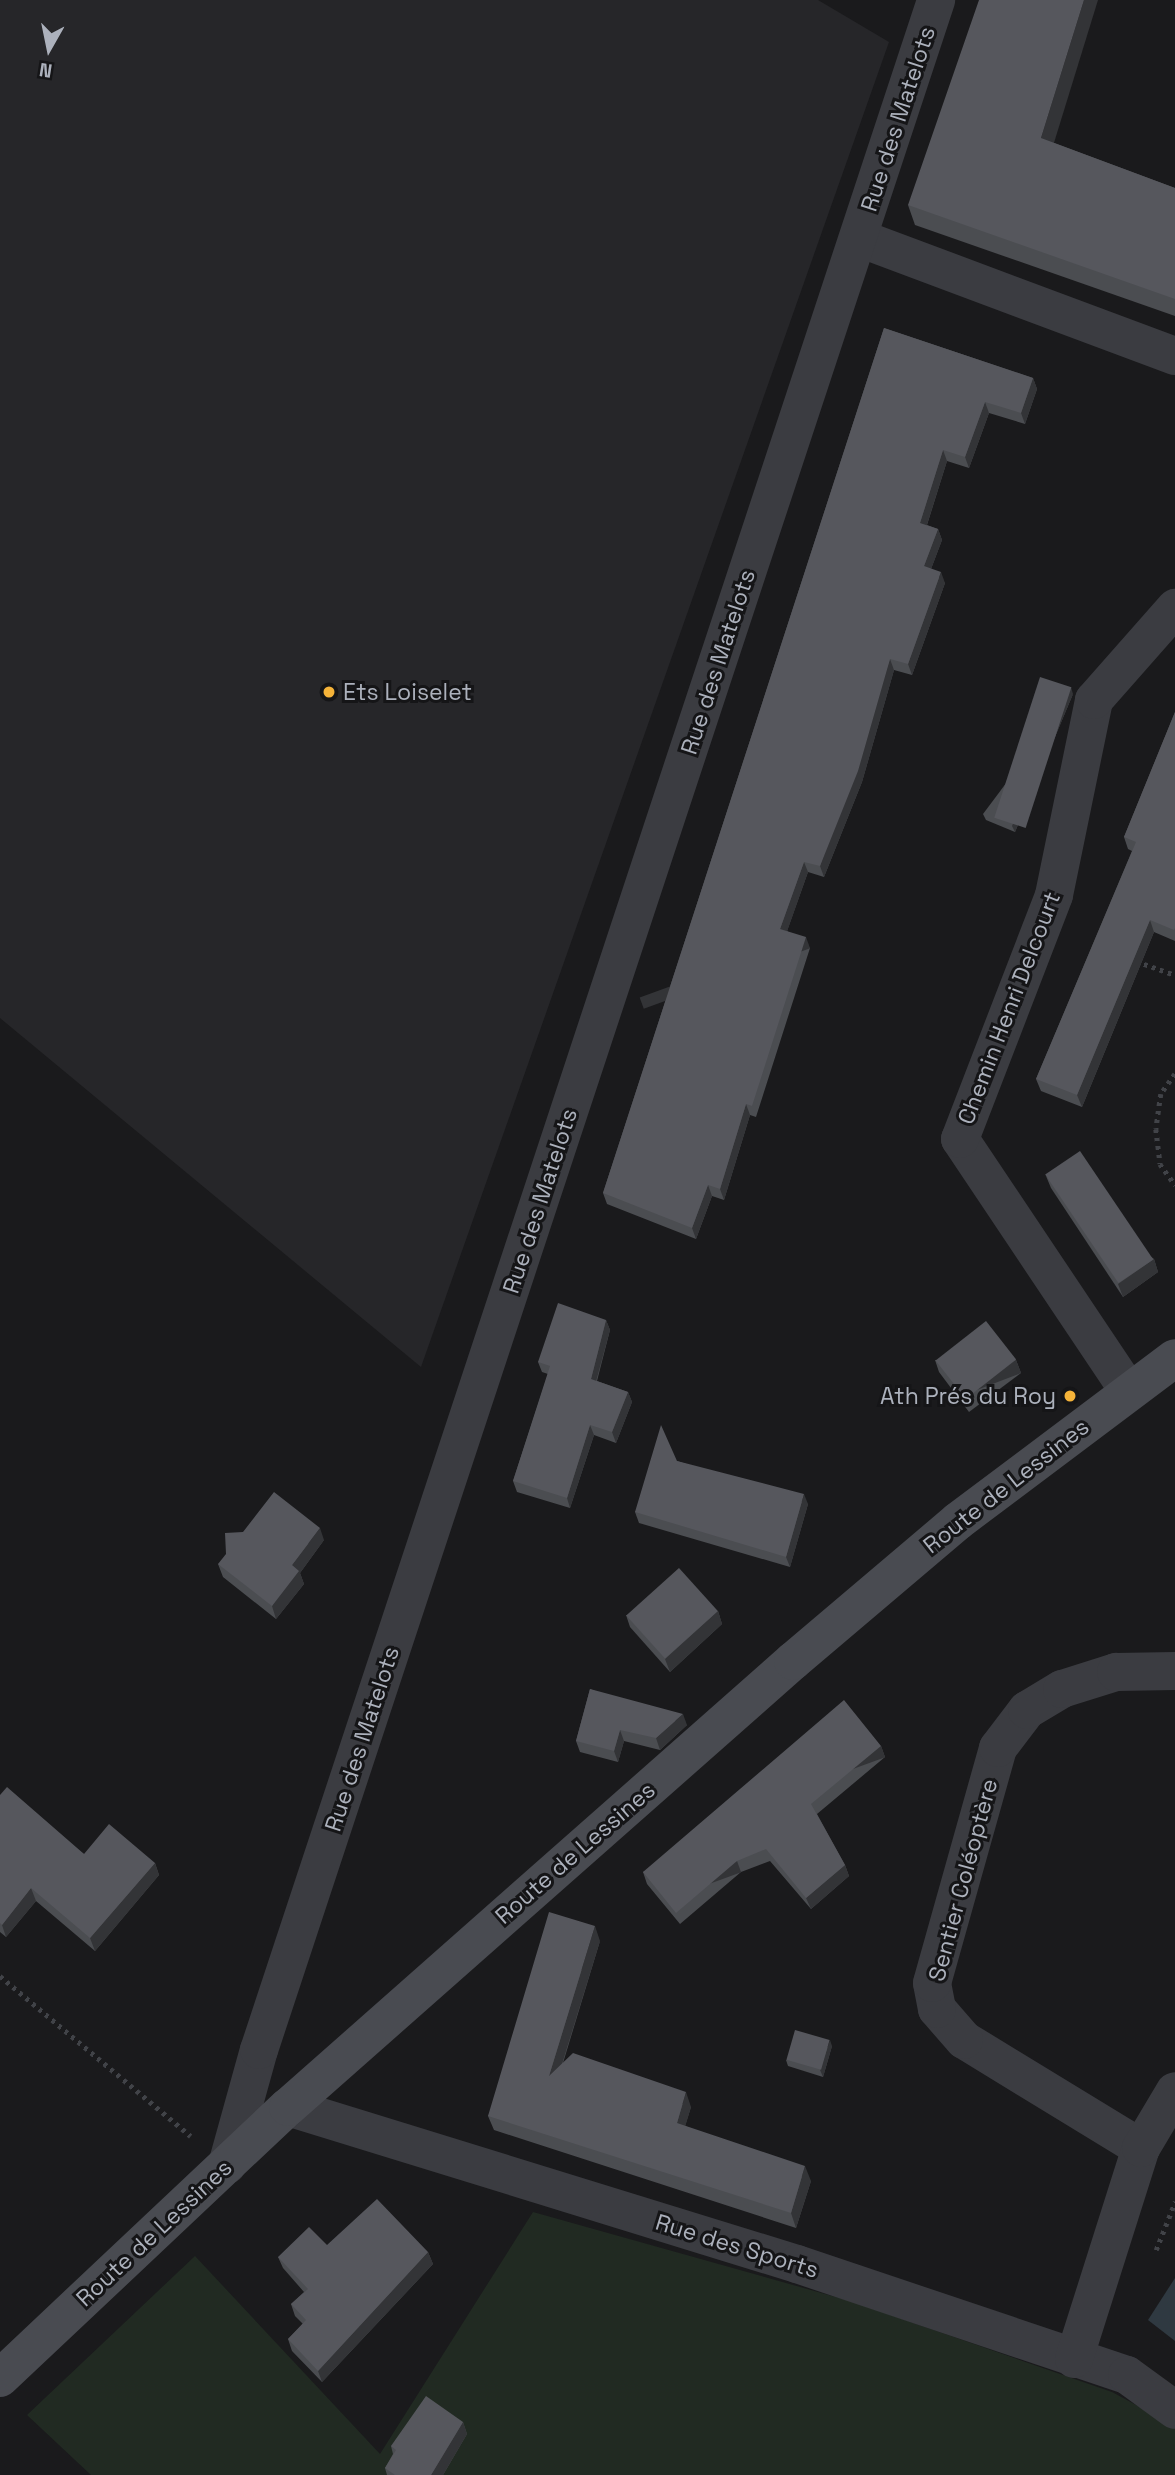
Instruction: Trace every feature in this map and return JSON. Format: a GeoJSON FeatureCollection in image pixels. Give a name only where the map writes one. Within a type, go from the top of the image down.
{"type":"FeatureCollection","features":[{"type":"Feature","properties":{"kind":"main road","name":"Route de Lessines"},"geometry":{"type":"LineString","coordinates":[[0,2378],[288,2107],[793,1661],[1128,1390],[1175,1358]]}},
{"type":"Feature","properties":{"kind":"street","name":"Rue des Matelots"},"geometry":{"type":"LineString","coordinates":[[227,2165],[259,2050],[936,0]]}},
{"type":"Feature","properties":{"kind":"street","name":"Rue des Matelots"},"geometry":{"type":"LineString","coordinates":[[859,238],[1175,356]]}},
{"type":"Feature","properties":{"kind":"street","name":"Chemin Henri Delcourt"},"geometry":{"type":"LineString","coordinates":[[1128,1390],[960,1139],[1054,895],[1094,700],[1175,608]]}},
{"type":"Feature","properties":{"kind":"street","name":"Sentier Coléoptère"},"geometry":{"type":"LineString","coordinates":[[1141,2148],[964,2040],[937,2009],[932,1983],[998,1748],[1027,1710],[1062,1689],[1116,1672],[1175,1671]]}},
{"type":"Feature","properties":{"kind":"street"},"geometry":{"type":"LineString","coordinates":[[1074,2360],[1141,2148],[1175,2091]]}},
{"type":"Feature","properties":{"kind":"street","name":"Rue des Sports"},"geometry":{"type":"LineString","coordinates":[[288,2107],[797,2264],[1074,2360],[1127,2375],[1175,2410]]}},
{"type":"Feature","properties":{"kind":"path"},"geometry":{"type":"LineString","coordinates":[[1126,957],[1175,975]]}},
{"type":"Feature","properties":{"kind":"path"},"geometry":{"type":"LineString","coordinates":[[1175,1074],[1161,1094],[1156,1129],[1160,1164],[1175,1185]]}},
{"type":"Feature","properties":{"kind":"path"},"geometry":{"type":"LineString","coordinates":[[0,1976],[227,2165]]}},
{"type":"Feature","properties":{"kind":"shaded area","name":"Ets Loiselet"},"geometry":{"type":"Polygon","coordinates":[[[0,0],[818,0],[889,42],[421,1367],[0,1018],[0,0]]]}},
{"type":"Feature","properties":{"kind":"shaded area"},"geometry":{"type":"Polygon","coordinates":[[[533,2212],[850,2301],[1112,2392],[1175,2426],[1175,2475],[91,2475],[27,2415],[195,2256],[380,2454],[533,2212]]]}},
{"type":"Feature","properties":{"kind":"shaded area"},"geometry":{"type":"Polygon","coordinates":[[[1175,2278],[1175,2341],[1148,2320],[1175,2278]]]}},
{"type":"Feature","properties":{"kind":"building"},"geometry":{"type":"Polygon","coordinates":[[[979,0],[1084,0],[1041,138],[1175,188],[1175,299],[908,205],[979,0]]]}},
{"type":"Feature","properties":{"kind":"building"},"geometry":{"type":"Polygon","coordinates":[[[884,328],[1033,378],[1021,413],[985,402],[965,457],[943,450],[920,523],[938,529],[924,566],[941,572],[908,664],[890,659],[858,771],[820,866],[804,862],[780,929],[806,937],[752,1106],[746,1104],[720,1189],[708,1185],[692,1228],[603,1193],[884,328]]]}},
{"type":"Feature","properties":{"kind":"building"},"geometry":{"type":"Polygon","coordinates":[[[1040,677],[1071,687],[1026,828],[994,818],[1040,677]]]}},
{"type":"Feature","properties":{"kind":"building"},"geometry":{"type":"Polygon","coordinates":[[[1175,712],[1175,928],[1174,930],[1150,920],[1077,1095],[1036,1079],[1136,842],[1124,837],[1175,712]]]}},
{"type":"Feature","properties":{"kind":"building"},"geometry":{"type":"Polygon","coordinates":[[[1080,1151],[1153,1260],[1118,1283],[1045,1174],[1080,1151]]]}},
{"type":"Feature","properties":{"kind":"building"},"geometry":{"type":"Polygon","coordinates":[[[558,1303],[606,1320],[591,1379],[628,1392],[612,1432],[590,1425],[567,1498],[513,1481],[550,1366],[538,1362],[558,1303]]]}},
{"type":"Feature","properties":{"kind":"building"},"geometry":{"type":"Polygon","coordinates":[[[986,1321],[1016,1360],[966,1399],[936,1360],[986,1321]]]}},
{"type":"Feature","properties":{"kind":"building"},"geometry":{"type":"Polygon","coordinates":[[[661,1425],[677,1461],[804,1494],[786,1557],[635,1512],[661,1425]]]}},
{"type":"Feature","properties":{"kind":"building"},"geometry":{"type":"Polygon","coordinates":[[[274,1492],[320,1528],[292,1565],[299,1571],[272,1606],[218,1564],[226,1554],[225,1533],[243,1532],[274,1492]]]}},
{"type":"Feature","properties":{"kind":"building"},"geometry":{"type":"Polygon","coordinates":[[[679,1568],[718,1611],[665,1659],[626,1616],[679,1568]]]}},
{"type":"Feature","properties":{"kind":"building"},"geometry":{"type":"Polygon","coordinates":[[[590,1689],[683,1714],[656,1738],[620,1730],[614,1751],[576,1741],[590,1689]]]}},
{"type":"Feature","properties":{"kind":"building"},"geometry":{"type":"Polygon","coordinates":[[[844,1700],[881,1746],[811,1804],[845,1865],[806,1898],[766,1849],[737,1861],[676,1913],[643,1872],[844,1700]]]}},
{"type":"Feature","properties":{"kind":"building"},"geometry":{"type":"Polygon","coordinates":[[[7,1787],[84,1854],[109,1824],[155,1863],[90,1938],[31,1888],[2,1925],[0,1923],[0,1795],[7,1787]]]}},
{"type":"Feature","properties":{"kind":"building"},"geometry":{"type":"Polygon","coordinates":[[[549,1912],[595,1926],[549,2076],[573,2053],[686,2092],[677,2123],[805,2166],[791,2213],[488,2116],[549,1912]]]}},
{"type":"Feature","properties":{"kind":"building"},"geometry":{"type":"Polygon","coordinates":[[[795,2030],[830,2040],[821,2070],[786,2060],[795,2030]]]}},
{"type":"Feature","properties":{"kind":"building"},"geometry":{"type":"Polygon","coordinates":[[[377,2199],[428,2252],[318,2371],[288,2339],[306,2320],[291,2304],[308,2289],[278,2257],[309,2227],[327,2245],[377,2199]]]}},
{"type":"Feature","properties":{"kind":"building"},"geometry":{"type":"Polygon","coordinates":[[[426,2396],[463,2422],[431,2475],[395,2475],[385,2468],[396,2450],[391,2446],[426,2396]]]}},
{"type":"Feature","properties":{"kind":"place","name":"Ets Loiselet"},"geometry":{"type":"Point","coordinates":[329,692]}},
{"type":"Feature","properties":{"kind":"place","name":"Ath Prés du Roy"},"geometry":{"type":"Point","coordinates":[1070,1396]}}]}
